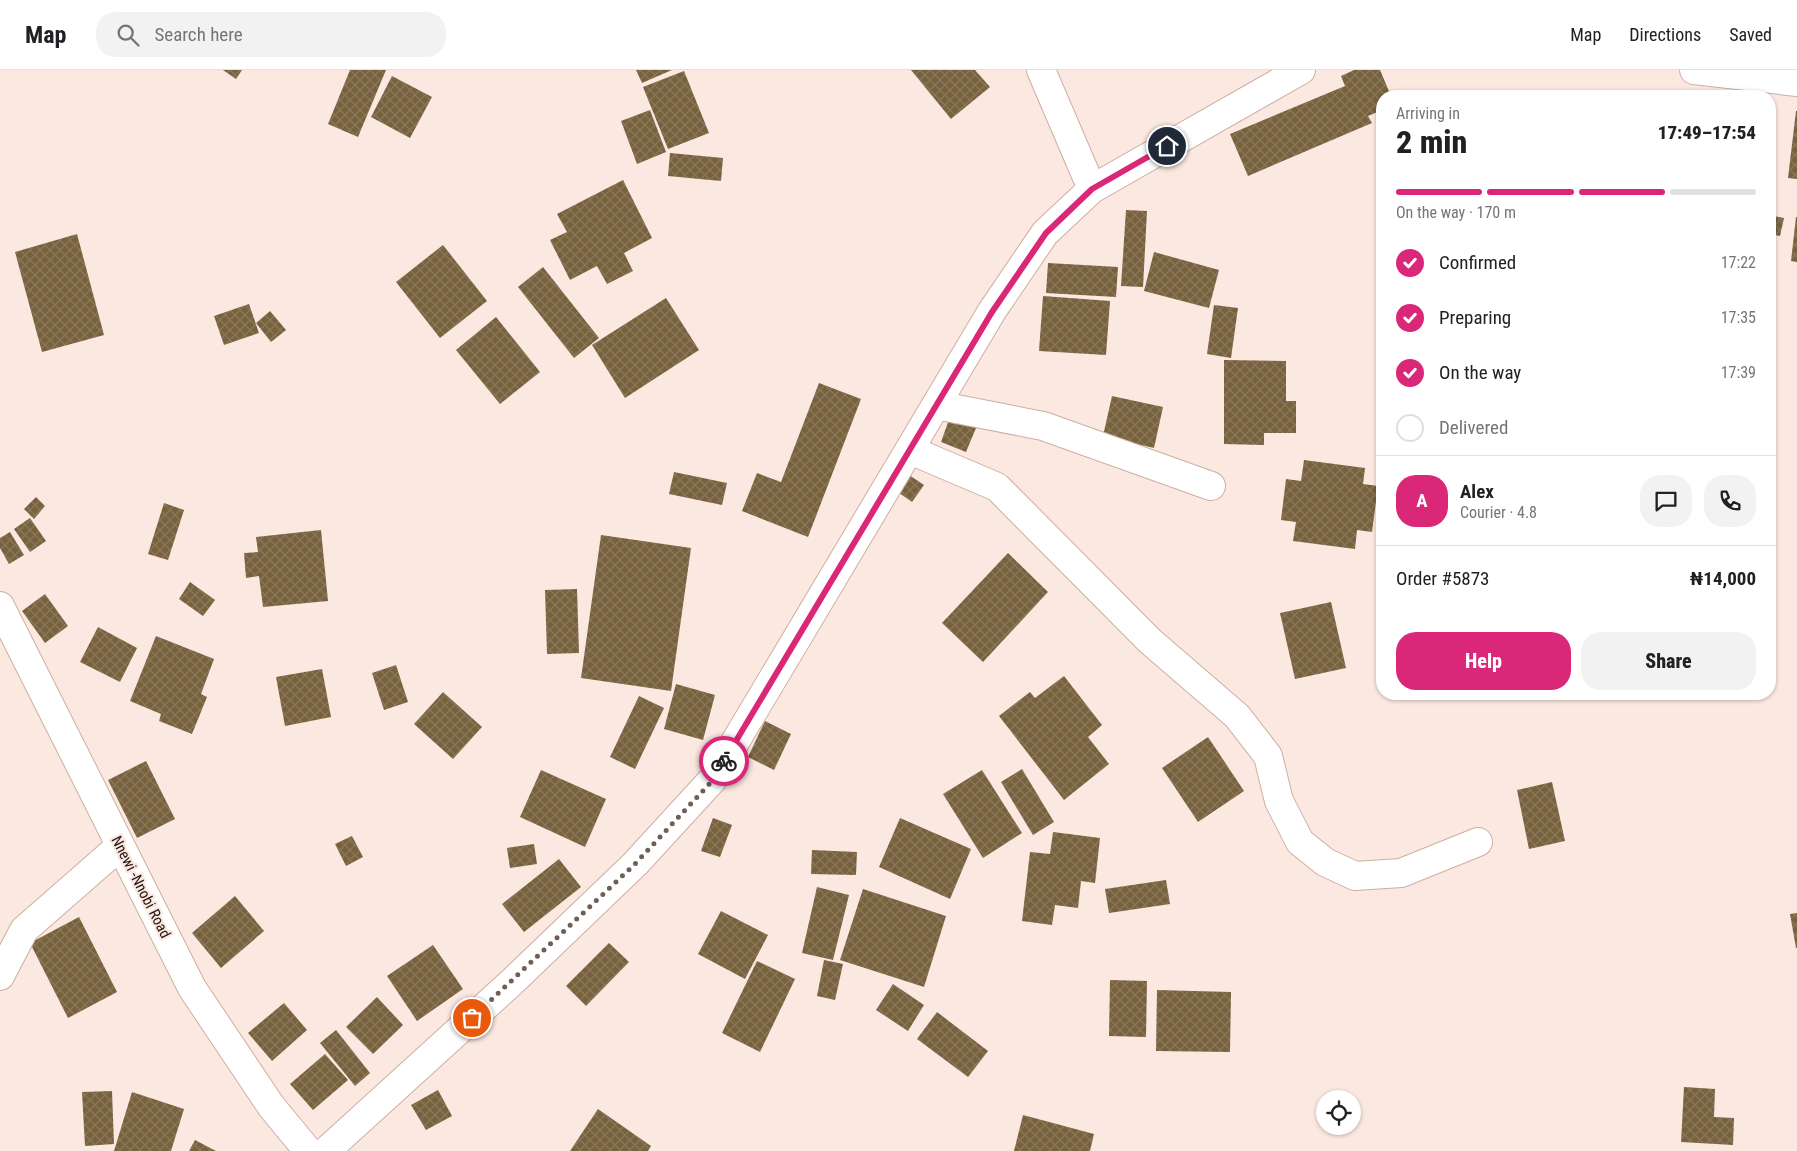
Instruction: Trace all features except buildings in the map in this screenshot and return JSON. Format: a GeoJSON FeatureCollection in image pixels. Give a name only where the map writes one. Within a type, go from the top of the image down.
{"type":"FeatureCollection","features":[{"type":"Feature","properties":{"kind":"street"},"geometry":{"type":"LineString","coordinates":[[1041,70],[1092,189]]}},
{"type":"Feature","properties":{"kind":"street"},"geometry":{"type":"LineString","coordinates":[[326,1151],[513,981],[635,864],[713,780],[992,312],[1046,233],[1092,189],[1301,70]]}},
{"type":"Feature","properties":{"kind":"street"},"geometry":{"type":"LineString","coordinates":[[1694,70],[1797,82]]}},
{"type":"Feature","properties":{"kind":"street"},"geometry":{"type":"LineString","coordinates":[[936,405],[1043,426],[1211,486]]}},
{"type":"Feature","properties":{"kind":"street"},"geometry":{"type":"LineString","coordinates":[[910,450],[997,487],[1150,640],[1237,716],[1268,756],[1279,800],[1300,842],[1325,862],[1355,876],[1401,872],[1478,842]]}},
{"type":"Feature","properties":{"kind":"street","name":"Nnewi -Nnobi Road"},"geometry":{"type":"LineString","coordinates":[[0,606],[192,988],[271,1106],[308,1151]]}},
{"type":"Feature","properties":{"kind":"street"},"geometry":{"type":"LineString","coordinates":[[0,976],[24,930],[120,846]]}},
{"type":"Feature","properties":{"kind":"way so far"},"geometry":{"type":"LineString","coordinates":[[472,1018],[635,864],[713,780],[724,761]]}},
{"type":"Feature","properties":{"kind":"route"},"geometry":{"type":"LineString","coordinates":[[724,761],[992,312],[1046,233],[1092,189],[1167,146]]}}]}
